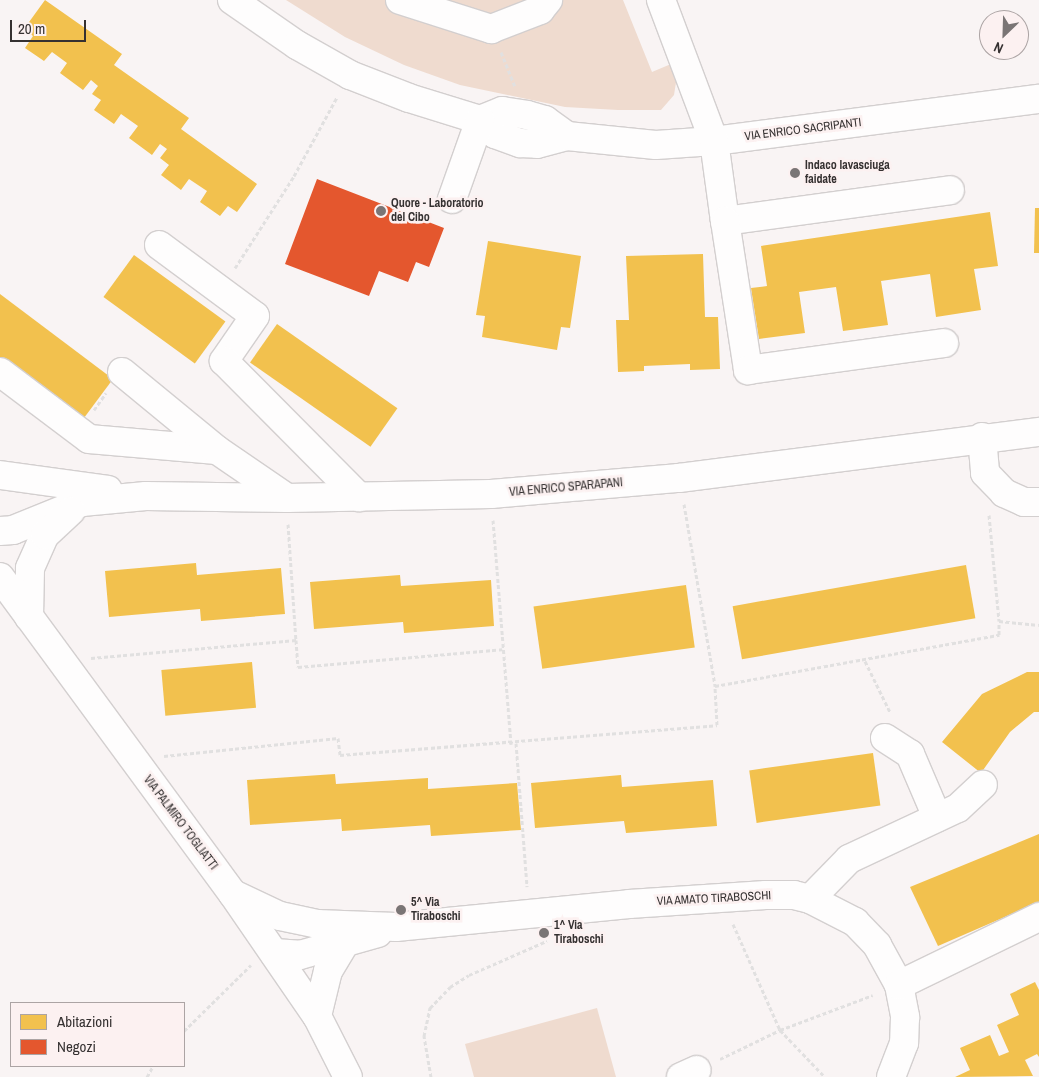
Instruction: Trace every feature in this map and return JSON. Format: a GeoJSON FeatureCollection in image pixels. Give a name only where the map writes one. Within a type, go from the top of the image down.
{"type":"FeatureCollection","features":[{"type":"Feature","properties":{"kind":"street","name":"VIA ENRICO SACRIPANTI"},"geometry":{"type":"LineString","coordinates":[[232,0],[296,45],[350,75],[409,98],[480,120],[494,134],[520,144],[537,144],[567,136],[656,145],[714,141],[1039,99]]}},
{"type":"Feature","properties":{"kind":"street"},"geometry":{"type":"LineString","coordinates":[[400,0],[491,29],[540,10],[548,0]]}},
{"type":"Feature","properties":{"kind":"street"},"geometry":{"type":"LineString","coordinates":[[661,0],[714,141],[748,370],[944,343]]}},
{"type":"Feature","properties":{"kind":"street"},"geometry":{"type":"LineString","coordinates":[[452,199],[480,120],[502,111],[527,115],[545,120],[567,136]]}},
{"type":"Feature","properties":{"kind":"street"},"geometry":{"type":"LineString","coordinates":[[725,221],[950,190]]}},
{"type":"Feature","properties":{"kind":"street"},"geometry":{"type":"LineString","coordinates":[[159,245],[255,316],[224,360],[359,496]]}},
{"type":"Feature","properties":{"kind":"street"},"geometry":{"type":"LineString","coordinates":[[0,372],[77,432],[89,439],[217,450]]}},
{"type":"Feature","properties":{"kind":"street"},"geometry":{"type":"LineString","coordinates":[[122,372],[217,450],[287,498]]}},
{"type":"Feature","properties":{"kind":"street","name":"VIA ENRICO SPARAPANI"},"geometry":{"type":"LineString","coordinates":[[0,532],[13,530],[82,502],[146,496],[287,498],[491,494],[679,478],[982,436],[1039,432]]}},
{"type":"Feature","properties":{"kind":"street"},"geometry":{"type":"LineString","coordinates":[[982,436],[985,473],[1004,493],[1024,502],[1039,502]]}},
{"type":"Feature","properties":{"kind":"street","name":"VIA ENRICO SPARAPANI"},"geometry":{"type":"LineString","coordinates":[[0,475],[146,496]]}},
{"type":"Feature","properties":{"kind":"street","name":"VIA ENRICO SPARAPANI"},"geometry":{"type":"LineString","coordinates":[[0,496],[46,481]]}},
{"type":"Feature","properties":{"kind":"street"},"geometry":{"type":"LineString","coordinates":[[29,617],[30,568],[37,551],[45,535],[82,502]]}},
{"type":"Feature","properties":{"kind":"street","name":"VIA PALMIRO TOGLIATTI"},"geometry":{"type":"LineString","coordinates":[[0,577],[132,760],[234,894],[317,1016],[348,1077]]}},
{"type":"Feature","properties":{"kind":"street"},"geometry":{"type":"LineString","coordinates":[[884,738],[910,754],[937,817]]}},
{"type":"Feature","properties":{"kind":"street"},"geometry":{"type":"LineString","coordinates":[[810,899],[849,859],[958,808],[983,785]]}},
{"type":"Feature","properties":{"kind":"street","name":"VIA AMATO TIRABOSCHI"},"geometry":{"type":"LineString","coordinates":[[234,894],[280,916],[317,924],[396,926],[722,898],[794,895],[810,899],[854,922],[877,944],[898,985],[905,1017],[904,1043],[891,1077]]}},
{"type":"Feature","properties":{"kind":"street"},"geometry":{"type":"LineString","coordinates":[[898,985],[1039,917]]}},
{"type":"Feature","properties":{"kind":"street"},"geometry":{"type":"LineString","coordinates":[[274,953],[317,924]]}},
{"type":"Feature","properties":{"kind":"street","name":"VIA AMATO TIRABOSCHI"},"geometry":{"type":"LineString","coordinates":[[274,953],[300,955],[344,944],[396,926]]}},
{"type":"Feature","properties":{"kind":"street"},"geometry":{"type":"LineString","coordinates":[[317,1016],[328,971],[344,944]]}},
{"type":"Feature","properties":{"kind":"path"},"geometry":{"type":"LineString","coordinates":[[491,29],[527,115]]}},
{"type":"Feature","properties":{"kind":"path"},"geometry":{"type":"LineString","coordinates":[[220,291],[294,176],[350,75]]}},
{"type":"Feature","properties":{"kind":"path"},"geometry":{"type":"LineString","coordinates":[[77,432],[122,372]]}},
{"type":"Feature","properties":{"kind":"path"},"geometry":{"type":"LineString","coordinates":[[132,760],[338,738],[340,755],[511,744],[717,726],[715,686],[679,478]]}},
{"type":"Feature","properties":{"kind":"path"},"geometry":{"type":"LineString","coordinates":[[491,494],[511,744]]}},
{"type":"Feature","properties":{"kind":"path"},"geometry":{"type":"LineString","coordinates":[[287,498],[298,668],[502,649]]}},
{"type":"Feature","properties":{"kind":"path"},"geometry":{"type":"LineString","coordinates":[[715,686],[865,661],[998,635],[999,621],[989,513]]}},
{"type":"Feature","properties":{"kind":"path"},"geometry":{"type":"LineString","coordinates":[[999,621],[1039,625]]}},
{"type":"Feature","properties":{"kind":"path"},"geometry":{"type":"LineString","coordinates":[[61,661],[296,640]]}},
{"type":"Feature","properties":{"kind":"path"},"geometry":{"type":"LineString","coordinates":[[865,661],[910,754]]}},
{"type":"Feature","properties":{"kind":"path"},"geometry":{"type":"LineString","coordinates":[[516,743],[529,915]]}},
{"type":"Feature","properties":{"kind":"path"},"geometry":{"type":"LineString","coordinates":[[722,898],[780,1030],[825,1077]]}},
{"type":"Feature","properties":{"kind":"path"},"geometry":{"type":"LineString","coordinates":[[432,1077],[424,1036],[430,1008],[450,987],[469,975],[549,940]]}},
{"type":"Feature","properties":{"kind":"path"},"geometry":{"type":"LineString","coordinates":[[185,1030],[251,965],[274,953]]}},
{"type":"Feature","properties":{"kind":"path"},"geometry":{"type":"LineString","coordinates":[[689,1074],[780,1030],[898,985]]}},
{"type":"Feature","properties":{"kind":"shaded area"},"geometry":{"type":"Polygon","coordinates":[[[286,0],[623,0],[652,72],[671,64],[677,76],[674,95],[661,110],[618,110],[565,107],[460,85],[404,65],[345,37],[286,0]]]}},
{"type":"Feature","properties":{"kind":"shaded area"},"geometry":{"type":"Polygon","coordinates":[[[597,1008],[616,1077],[474,1077],[465,1044],[597,1008]]]}},
{"type":"Feature","properties":{"kind":"building: Abitazioni"},"geometry":{"type":"Polygon","coordinates":[[[45,0],[122,54],[114,65],[189,118],[181,129],[257,184],[237,212],[228,206],[220,216],[200,202],[207,191],[189,179],[181,190],[161,175],[169,165],[160,158],[167,149],[160,144],[152,155],[129,138],[138,126],[121,114],[114,124],[94,110],[101,100],[92,94],[98,86],[91,80],[83,90],[60,73],[67,63],[52,52],[44,61],[25,48],[33,36],[24,29],[45,0]]]}},
{"type":"Feature","properties":{"kind":"building: Abitazioni"},"geometry":{"type":"Polygon","coordinates":[[[1035,208],[1039,208],[1039,253],[1034,253],[1035,208]]]}},
{"type":"Feature","properties":{"kind":"building: Abitazioni"},"geometry":{"type":"Polygon","coordinates":[[[990,212],[998,266],[974,269],[981,310],[936,317],[930,274],[881,281],[888,325],[843,331],[836,287],[799,292],[805,333],[759,339],[751,288],[767,286],[761,246],[990,212]]]}},
{"type":"Feature","properties":{"kind":"building: Abitazioni"},"geometry":{"type":"Polygon","coordinates":[[[488,241],[581,256],[570,328],[561,327],[557,350],[482,337],[485,316],[476,315],[488,241]]]}},
{"type":"Feature","properties":{"kind":"building: Abitazioni"},"geometry":{"type":"Polygon","coordinates":[[[703,254],[705,317],[718,317],[720,369],[690,370],[690,364],[644,366],[644,371],[618,372],[616,320],[629,320],[626,256],[703,254]]]}},
{"type":"Feature","properties":{"kind":"building: Abitazioni"},"geometry":{"type":"Polygon","coordinates":[[[134,255],[225,321],[195,363],[103,297],[134,255]]]}},
{"type":"Feature","properties":{"kind":"building: Abitazioni"},"geometry":{"type":"Polygon","coordinates":[[[0,294],[113,379],[81,422],[0,361],[0,294]]]}},
{"type":"Feature","properties":{"kind":"building: Abitazioni"},"geometry":{"type":"Polygon","coordinates":[[[277,324],[397,408],[370,447],[250,363],[277,324]]]}},
{"type":"Feature","properties":{"kind":"building: Abitazioni"},"geometry":{"type":"Polygon","coordinates":[[[196,563],[197,575],[281,568],[285,614],[201,621],[200,609],[109,617],[105,571],[196,563]]]}},
{"type":"Feature","properties":{"kind":"building: Abitazioni"},"geometry":{"type":"Polygon","coordinates":[[[966,565],[975,618],[742,659],[733,606],[966,565]]]}},
{"type":"Feature","properties":{"kind":"building: Abitazioni"},"geometry":{"type":"Polygon","coordinates":[[[400,575],[401,586],[491,580],[494,626],[404,633],[403,622],[314,629],[310,582],[400,575]]]}},
{"type":"Feature","properties":{"kind":"building: Abitazioni"},"geometry":{"type":"Polygon","coordinates":[[[686,585],[695,647],[542,669],[533,606],[686,585]]]}},
{"type":"Feature","properties":{"kind":"building: Abitazioni"},"geometry":{"type":"Polygon","coordinates":[[[252,662],[256,708],[165,716],[161,670],[252,662]]]}},
{"type":"Feature","properties":{"kind":"building: Abitazioni"},"geometry":{"type":"Polygon","coordinates":[[[1027,672],[1039,672],[1039,712],[1034,712],[1010,732],[981,773],[942,742],[982,694],[1027,672]]]}},
{"type":"Feature","properties":{"kind":"building: Abitazioni"},"geometry":{"type":"Polygon","coordinates":[[[873,753],[880,805],[757,823],[749,770],[873,753]]]}},
{"type":"Feature","properties":{"kind":"building: Abitazioni"},"geometry":{"type":"Polygon","coordinates":[[[335,774],[336,784],[428,778],[428,789],[517,783],[521,830],[431,836],[430,825],[342,831],[341,819],[250,825],[247,780],[335,774]]]}},
{"type":"Feature","properties":{"kind":"building: Abitazioni"},"geometry":{"type":"Polygon","coordinates":[[[621,775],[622,787],[713,780],[717,826],[626,833],[624,821],[535,828],[531,783],[621,775]]]}},
{"type":"Feature","properties":{"kind":"building: Abitazioni"},"geometry":{"type":"Polygon","coordinates":[[[1039,834],[1039,902],[938,946],[910,887],[1039,834]]]}},
{"type":"Feature","properties":{"kind":"building: Abitazioni"},"geometry":{"type":"Polygon","coordinates":[[[1035,982],[1039,990],[1039,1057],[1037,1054],[1025,1060],[1033,1076],[955,1077],[970,1070],[960,1048],[990,1035],[999,1056],[1009,1052],[997,1025],[1019,1015],[1010,994],[1035,982]]]}},
{"type":"Feature","properties":{"kind":"building: Negozi"},"geometry":{"type":"Polygon","coordinates":[[[317,179],[444,228],[429,267],[416,262],[408,282],[379,271],[369,296],[285,264],[317,179]]]}},
{"type":"Feature","properties":{"kind":"place","name":"Indaco lavasciuga faidate"},"geometry":{"type":"Point","coordinates":[795,173]}},
{"type":"Feature","properties":{"kind":"place","name":"Quore - Laboratorio del Cibo"},"geometry":{"type":"Point","coordinates":[381,211]}},
{"type":"Feature","properties":{"kind":"place","name":"5^ Via Tiraboschi"},"geometry":{"type":"Point","coordinates":[401,910]}},
{"type":"Feature","properties":{"kind":"place","name":"1^ Via Tiraboschi"},"geometry":{"type":"Point","coordinates":[544,933]}}]}
